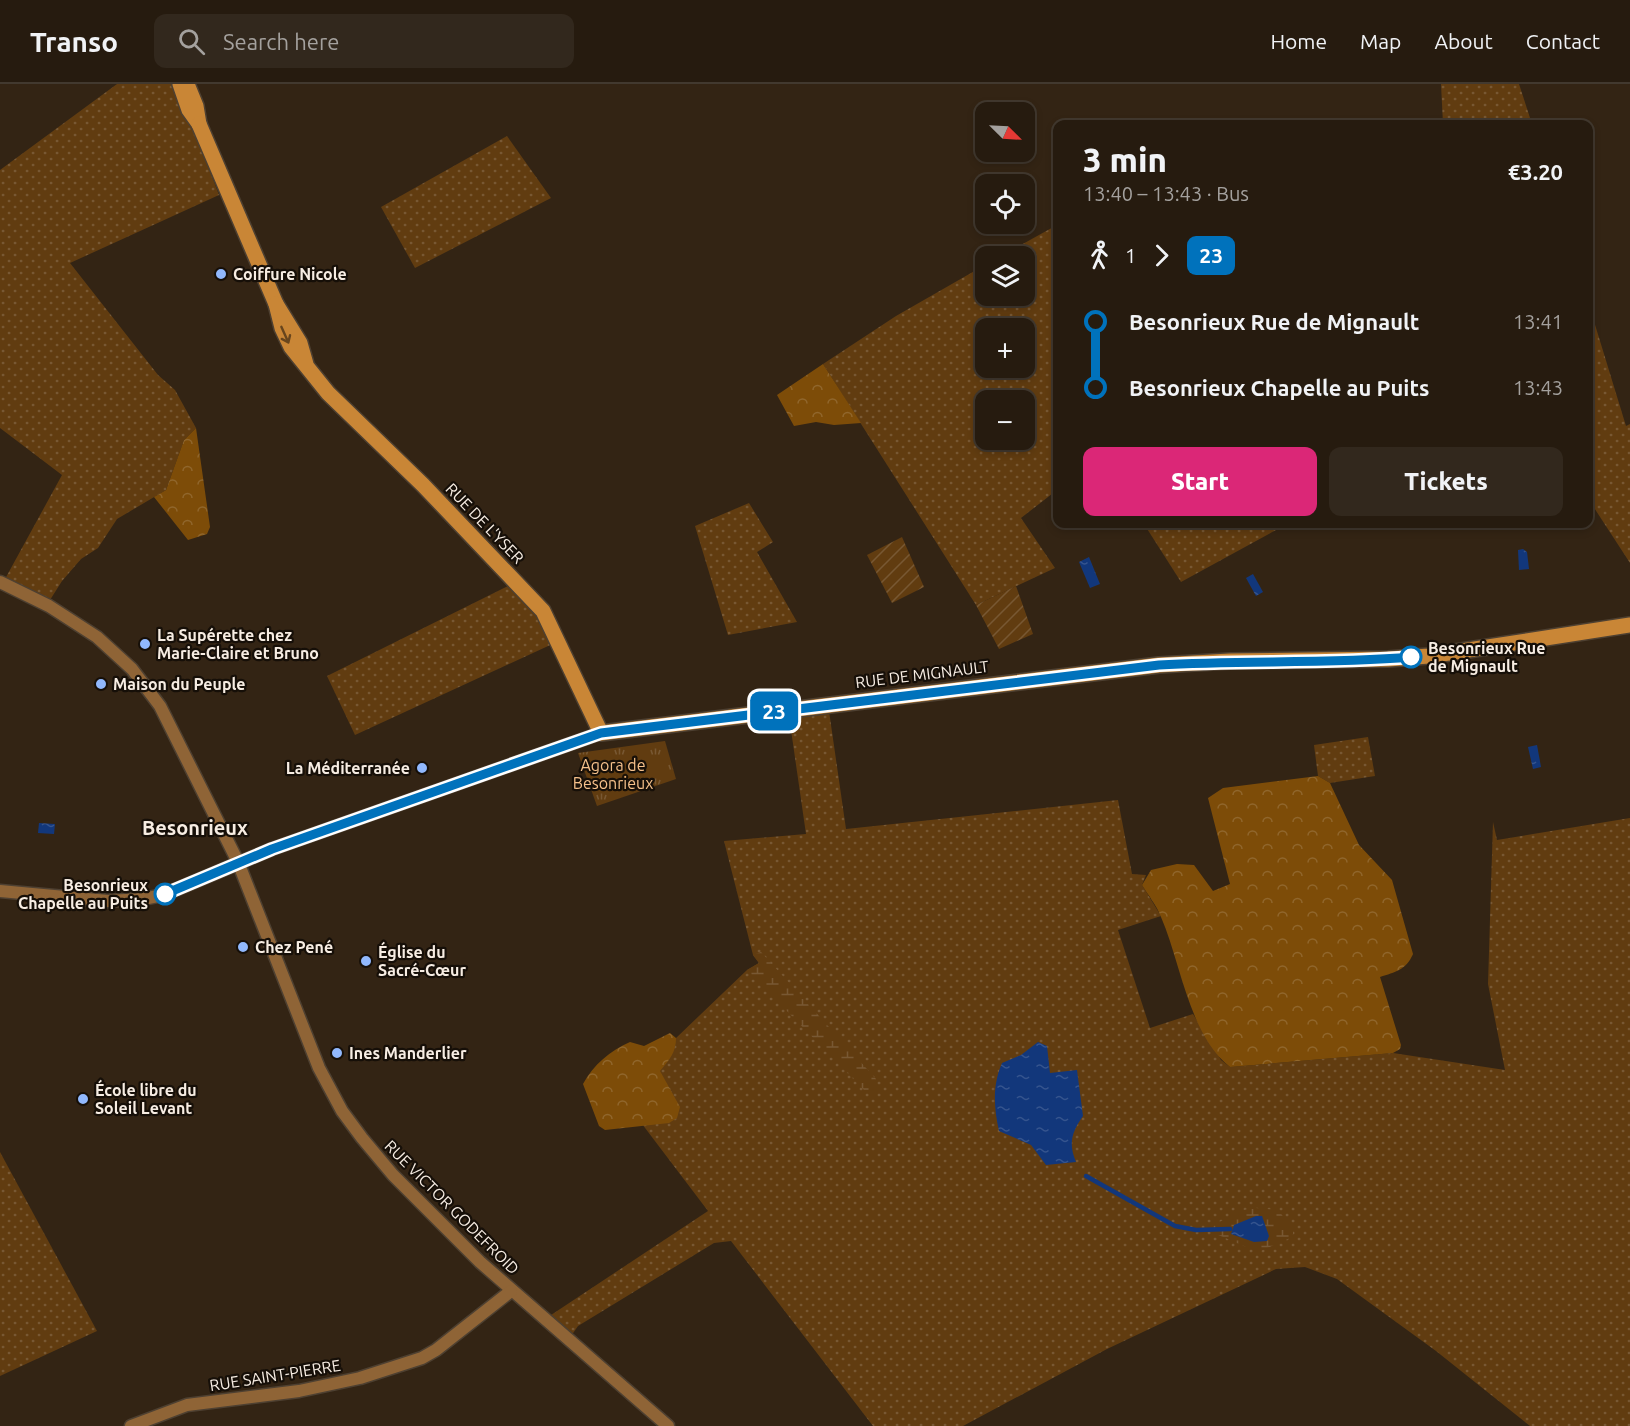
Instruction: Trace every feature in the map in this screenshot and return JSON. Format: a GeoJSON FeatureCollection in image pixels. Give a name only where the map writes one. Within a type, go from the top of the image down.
{"type":"FeatureCollection","features":[{"type":"Feature","properties":{"kind":"street","name":"RUE DE L'YSER"},"geometry":{"type":"LineString","coordinates":[[180,84],[189,110],[199,124],[276,304],[300,343],[306,364],[341,407],[423,485],[543,610],[601,733]]}},
{"type":"Feature","properties":{"kind":"street","name":"RUE DE L'YSER"},"geometry":{"type":"LineString","coordinates":[[187,84],[196,106],[199,124]]}},
{"type":"Feature","properties":{"kind":"street","name":"RUE VICTOR GODEFROID"},"geometry":{"type":"LineString","coordinates":[[0,582],[72,620],[112,649],[132,669],[160,706],[238,862],[301,1028],[318,1068],[342,1111],[393,1175],[511,1291],[668,1426]]}},
{"type":"Feature","properties":{"kind":"street","name":"RUE DE MIGNAULT"},"geometry":{"type":"LineString","coordinates":[[0,891],[101,900],[143,899],[163,895],[238,862],[601,733],[1159,665],[1230,661],[1372,660],[1429,656],[1630,625]]}},
{"type":"Feature","properties":{"kind":"street","name":"RUE SAINT-PIERRE"},"geometry":{"type":"LineString","coordinates":[[131,1426],[187,1405],[299,1391],[360,1378],[422,1358],[442,1346],[511,1291]]}},
{"type":"Feature","properties":{"kind":"green space"},"geometry":{"type":"Polygon","coordinates":[[[117,84],[177,84],[219,195],[70,263],[158,375],[175,390],[196,428],[184,440],[166,490],[117,519],[98,548],[81,559],[62,581],[50,600],[5,579],[62,475],[0,428],[0,170],[117,84]]]}},
{"type":"Feature","properties":{"kind":"green space"},"geometry":{"type":"Polygon","coordinates":[[[1441,84],[1519,84],[1531,120],[1443,120],[1441,84]]]}},
{"type":"Feature","properties":{"kind":"green space"},"geometry":{"type":"Polygon","coordinates":[[[507,136],[551,198],[415,268],[381,207],[507,136]]]}},
{"type":"Feature","properties":{"kind":"green space"},"geometry":{"type":"Polygon","coordinates":[[[1053,227],[1053,493],[1021,518],[1055,568],[976,605],[823,364],[896,316],[975,271],[975,306],[1035,306],[1035,246],[1019,246],[1053,227]]]}},
{"type":"Feature","properties":{"kind":"green space"},"geometry":{"type":"Polygon","coordinates":[[[1593,318],[1626,426],[1630,424],[1630,563],[1593,506],[1593,318]]]}},
{"type":"Feature","properties":{"kind":"green space"},"geometry":{"type":"Polygon","coordinates":[[[823,364],[861,423],[834,425],[816,422],[794,426],[777,395],[823,364]]]}},
{"type":"Feature","properties":{"kind":"green space"},"geometry":{"type":"Polygon","coordinates":[[[196,428],[210,527],[207,534],[188,540],[154,497],[166,490],[184,440],[196,428]]]}},
{"type":"Feature","properties":{"kind":"green space"},"geometry":{"type":"Polygon","coordinates":[[[749,503],[773,542],[757,552],[797,622],[728,635],[695,526],[749,503]]]}},
{"type":"Feature","properties":{"kind":"green space"},"geometry":{"type":"Polygon","coordinates":[[[1147,528],[1280,528],[1181,582],[1147,528]]]}},
{"type":"Feature","properties":{"kind":"green space"},"geometry":{"type":"Polygon","coordinates":[[[902,537],[924,587],[892,603],[867,555],[902,537]]]}},
{"type":"Feature","properties":{"kind":"green space"},"geometry":{"type":"Polygon","coordinates":[[[516,582],[559,641],[355,735],[327,676],[516,582]]]}},
{"type":"Feature","properties":{"kind":"green space"},"geometry":{"type":"Polygon","coordinates":[[[1016,586],[1033,634],[999,649],[976,605],[1016,586]]]}},
{"type":"Feature","properties":{"kind":"green space"},"geometry":{"type":"Polygon","coordinates":[[[829,711],[846,829],[1118,800],[1132,874],[1146,875],[1142,885],[1161,916],[1118,930],[1150,1028],[1193,1014],[1221,1060],[1230,1067],[1393,1053],[1505,1070],[1488,984],[1493,822],[1497,840],[1630,818],[1630,1426],[1530,1426],[1436,1351],[1337,1279],[1305,1267],[1276,1269],[1107,1349],[963,1426],[873,1426],[731,1241],[714,1243],[578,1326],[569,1339],[545,1319],[708,1211],[614,1087],[676,1038],[747,970],[759,963],[753,955],[724,841],[806,834],[789,716],[829,711]]]}},
{"type":"Feature","properties":{"kind":"green space"},"geometry":{"type":"Polygon","coordinates":[[[1368,737],[1375,776],[1330,783],[1318,776],[1314,745],[1368,737]]]}},
{"type":"Feature","properties":{"kind":"green space","name":"Agora de Besonrieux"},"geometry":{"type":"Polygon","coordinates":[[[665,741],[676,779],[597,806],[578,753],[665,741]]]}},
{"type":"Feature","properties":{"kind":"green space"},"geometry":{"type":"Polygon","coordinates":[[[1318,776],[1330,783],[1359,845],[1392,880],[1413,954],[1403,967],[1380,977],[1401,1045],[1400,1049],[1393,1053],[1230,1067],[1216,1053],[1195,1018],[1161,917],[1142,885],[1151,870],[1177,864],[1194,865],[1213,891],[1230,884],[1208,798],[1223,788],[1318,776]]]}},
{"type":"Feature","properties":{"kind":"green space"},"geometry":{"type":"Polygon","coordinates":[[[761,952],[876,1079],[875,1093],[867,1093],[747,970],[759,963],[753,955],[761,952]]]}},
{"type":"Feature","properties":{"kind":"green space"},"geometry":{"type":"Polygon","coordinates":[[[670,1033],[676,1038],[675,1048],[660,1071],[680,1107],[677,1118],[669,1123],[605,1130],[599,1126],[583,1084],[592,1070],[609,1054],[630,1042],[644,1046],[670,1033]]]}},
{"type":"Feature","properties":{"kind":"green space"},"geometry":{"type":"Polygon","coordinates":[[[0,1152],[97,1331],[0,1376],[0,1152]]]}},
{"type":"Feature","properties":{"kind":"green space"},"geometry":{"type":"Polygon","coordinates":[[[1256,1208],[1278,1210],[1293,1229],[1293,1234],[1288,1239],[1258,1252],[1216,1234],[1215,1224],[1244,1210],[1256,1208]]]}},
{"type":"Feature","properties":{"kind":"water"},"geometry":{"type":"Polygon","coordinates":[[[1523,549],[1527,552],[1529,569],[1519,570],[1518,550],[1523,549]]]}},
{"type":"Feature","properties":{"kind":"water"},"geometry":{"type":"Polygon","coordinates":[[[1089,557],[1100,584],[1090,588],[1079,562],[1089,557]]]}},
{"type":"Feature","properties":{"kind":"water"},"geometry":{"type":"Polygon","coordinates":[[[1253,574],[1263,592],[1256,596],[1246,578],[1253,574]]]}},
{"type":"Feature","properties":{"kind":"water"},"geometry":{"type":"Polygon","coordinates":[[[1537,745],[1541,767],[1533,769],[1528,747],[1537,745]]]}},
{"type":"Feature","properties":{"kind":"water"},"geometry":{"type":"Polygon","coordinates":[[[39,823],[55,824],[54,834],[38,833],[39,823]]]}},
{"type":"Feature","properties":{"kind":"water"},"geometry":{"type":"Polygon","coordinates":[[[1038,1042],[1047,1046],[1050,1073],[1077,1070],[1083,1116],[1072,1138],[1072,1149],[1076,1162],[1046,1165],[1031,1145],[999,1131],[995,1097],[1002,1063],[1021,1055],[1038,1042]]]}},
{"type":"Feature","properties":{"kind":"water"},"geometry":{"type":"Polygon","coordinates":[[[1256,1216],[1262,1216],[1269,1236],[1267,1241],[1254,1242],[1231,1234],[1234,1225],[1256,1216]]]}},
{"type":"Feature","properties":{"kind":"waterway"},"geometry":{"type":"LineString","coordinates":[[1086,1176],[1175,1226],[1196,1230],[1230,1229]]}},
{"type":"Feature","properties":{"kind":"bus line","name":"23"},"geometry":{"type":"LineString","coordinates":[[165,894],[272,849],[568,742],[616,730],[1159,665],[1411,657]]}},
{"type":"Feature","properties":{"kind":"place","name":"Coiffure Nicole"},"geometry":{"type":"Point","coordinates":[221,274]}},
{"type":"Feature","properties":{"kind":"place","name":"La Supérette chez Marie-Claire et Bruno"},"geometry":{"type":"Point","coordinates":[145,644]}},
{"type":"Feature","properties":{"kind":"place","name":"Besonrieux Rue de Mignault"},"geometry":{"type":"Point","coordinates":[1411,657]}},
{"type":"Feature","properties":{"kind":"place","name":"Maison du Peuple"},"geometry":{"type":"Point","coordinates":[101,684]}},
{"type":"Feature","properties":{"kind":"place","name":"La Méditerranée"},"geometry":{"type":"Point","coordinates":[422,768]}},
{"type":"Feature","properties":{"kind":"place","name":"Besonrieux Chapelle au Puits"},"geometry":{"type":"Point","coordinates":[165,894]}},
{"type":"Feature","properties":{"kind":"place","name":"Chez Pené"},"geometry":{"type":"Point","coordinates":[243,947]}},
{"type":"Feature","properties":{"kind":"place","name":"Église du Sacré-Cœur"},"geometry":{"type":"Point","coordinates":[366,961]}},
{"type":"Feature","properties":{"kind":"place","name":"Ines Manderlier"},"geometry":{"type":"Point","coordinates":[337,1053]}},
{"type":"Feature","properties":{"kind":"place","name":"École libre du Soleil Levant"},"geometry":{"type":"Point","coordinates":[83,1099]}},
{"type":"Feature","properties":{"kind":"district","name":"Besonrieux"},"geometry":{"type":"Point","coordinates":[195,828]}}]}
